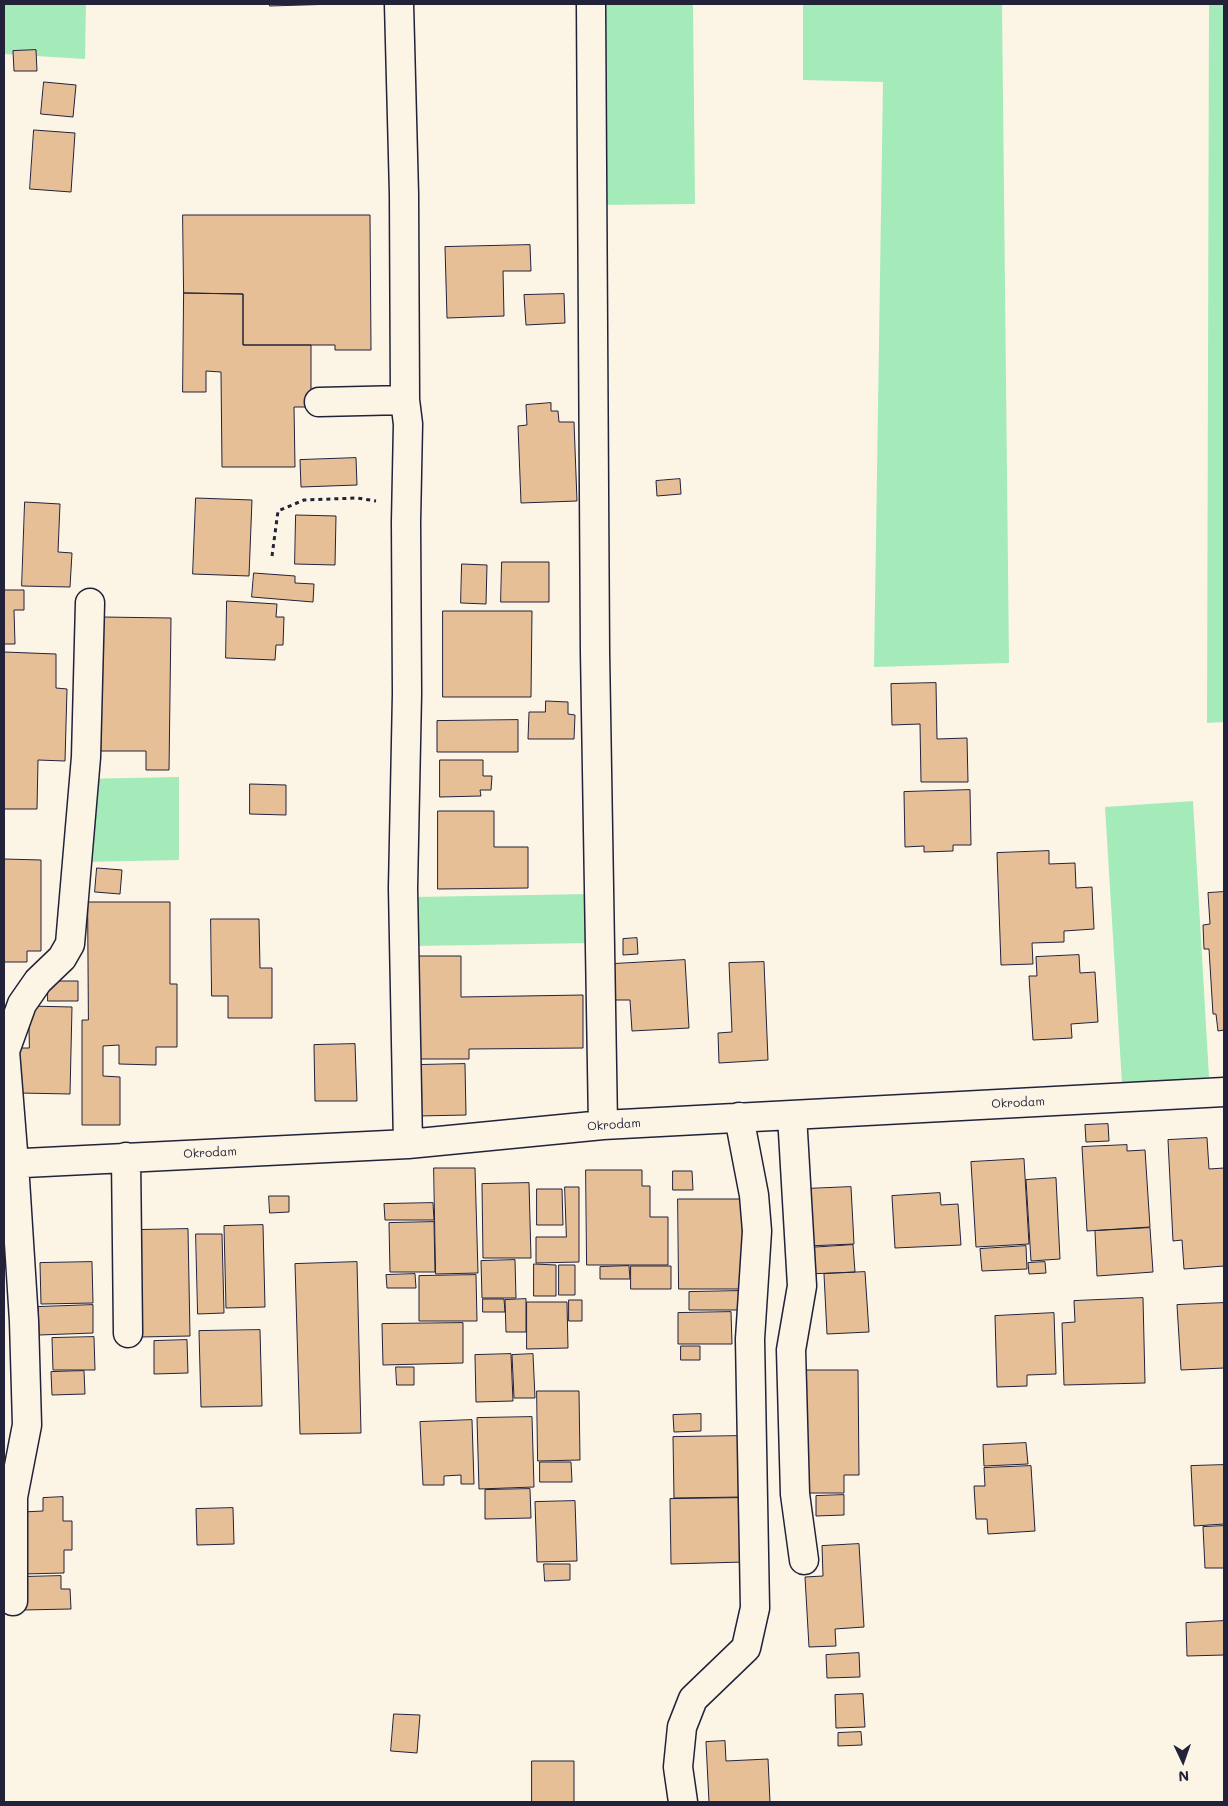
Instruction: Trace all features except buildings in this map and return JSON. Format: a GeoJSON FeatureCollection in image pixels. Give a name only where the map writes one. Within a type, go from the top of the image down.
{"type":"FeatureCollection","features":[{"type":"Feature","properties":{"kind":"street"},"geometry":{"type":"LineString","coordinates":[[399,4],[408,424],[406,522],[407,694],[403,888],[408,1144]]}},
{"type":"Feature","properties":{"kind":"street"},"geometry":{"type":"LineString","coordinates":[[591,4],[595,652],[603,1125]]}},
{"type":"Feature","properties":{"kind":"street"},"geometry":{"type":"LineString","coordinates":[[319,402],[406,400]]}},
{"type":"Feature","properties":{"kind":"street"},"geometry":{"type":"LineString","coordinates":[[13,1601],[13,1497],[27,1425],[24,1321],[9,1164],[5,1051],[22,1004],[38,981],[62,958],[70,944],[86,757],[90,603]]}},
{"type":"Feature","properties":{"kind":"street","name":"Okrodam"},"geometry":{"type":"LineString","coordinates":[[9,1164],[408,1144],[603,1125],[1224,1092]]}},
{"type":"Feature","properties":{"kind":"street"},"geometry":{"type":"LineString","coordinates":[[792,1115],[802,1286],[791,1350],[795,1494],[804,1560]]}},
{"type":"Feature","properties":{"kind":"street"},"geometry":{"type":"LineString","coordinates":[[683,1802],[678,1767],[682,1727],[693,1699],[746,1648],[755,1608],[750,1340],[757,1231],[754,1195],[739,1117]]}},
{"type":"Feature","properties":{"kind":"street"},"geometry":{"type":"LineString","coordinates":[[126,1157],[128,1333]]}},
{"type":"Feature","properties":{"kind":"path"},"geometry":{"type":"LineString","coordinates":[[272,556],[278,511],[304,500],[357,498],[388,503],[406,522]]}},
{"type":"Feature","properties":{"kind":"green space"},"geometry":{"type":"Polygon","coordinates":[[[4,4],[86,4],[85,59],[4,54],[4,4]]]}},
{"type":"Feature","properties":{"kind":"green space"},"geometry":{"type":"Polygon","coordinates":[[[599,4],[693,4],[695,204],[598,205],[599,4]]]}},
{"type":"Feature","properties":{"kind":"green space"},"geometry":{"type":"Polygon","coordinates":[[[803,4],[1002,4],[1009,663],[874,667],[883,82],[803,80],[803,4]]]}},
{"type":"Feature","properties":{"kind":"green space"},"geometry":{"type":"Polygon","coordinates":[[[1209,4],[1224,4],[1224,722],[1207,723],[1209,4]]]}},
{"type":"Feature","properties":{"kind":"green space"},"geometry":{"type":"Polygon","coordinates":[[[179,777],[179,860],[81,862],[78,779],[179,777]]]}},
{"type":"Feature","properties":{"kind":"green space"},"geometry":{"type":"Polygon","coordinates":[[[1193,801],[1209,1077],[1122,1084],[1105,807],[1193,801]]]}},
{"type":"Feature","properties":{"kind":"green space"},"geometry":{"type":"Polygon","coordinates":[[[590,894],[591,943],[415,946],[415,897],[590,894]]]}}]}
